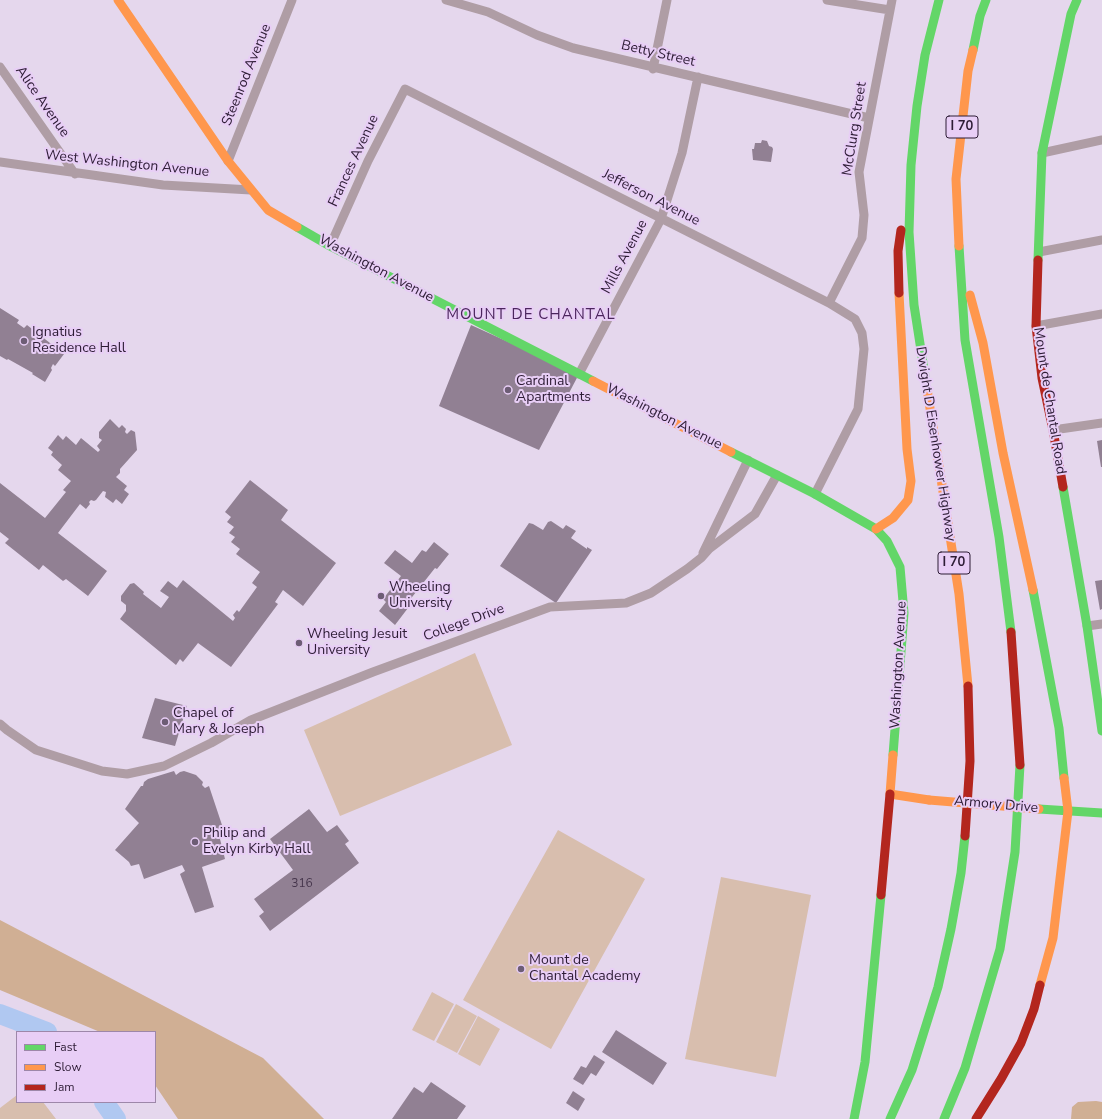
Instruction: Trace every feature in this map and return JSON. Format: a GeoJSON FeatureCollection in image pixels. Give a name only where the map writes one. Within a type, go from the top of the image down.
{"type":"FeatureCollection","features":[{"type":"Feature","properties":{"kind":"main road","name":"Washington Avenue"},"geometry":{"type":"LineString","coordinates":[[118,0],[228,161],[268,210],[330,246],[814,494],[876,530],[887,541],[900,567],[904,613],[875,965],[864,1062],[854,1119]]}},
{"type":"Feature","properties":{"kind":"main road","name":"Dwight D Eisenhower Highway"},"geometry":{"type":"LineString","coordinates":[[890,1119],[912,1070],[938,987],[961,873],[970,761],[968,674],[959,594],[914,305],[909,232],[911,165],[917,106],[925,55],[939,0]]}},
{"type":"Feature","properties":{"kind":"main road","name":"I 70"},"geometry":{"type":"LineString","coordinates":[[944,1119],[965,1068],[1000,949],[1014,852],[1020,767],[1013,647],[999,537],[965,340],[959,257],[956,179],[968,71],[980,16],[986,0]]}},
{"type":"Feature","properties":{"kind":"main road","name":"Mount de Chantal Road"},"geometry":{"type":"LineString","coordinates":[[1077,0],[1071,14],[1042,153],[1036,326],[1042,378],[1053,430],[1087,626],[1102,732]]}},
{"type":"Feature","properties":{"kind":"main road"},"geometry":{"type":"LineString","coordinates":[[876,530],[893,518],[908,500],[911,481],[907,449],[898,251],[911,165]]}},
{"type":"Feature","properties":{"kind":"main road"},"geometry":{"type":"LineString","coordinates":[[959,257],[983,343],[1003,452],[1031,584],[1059,728],[1068,811],[1054,938],[1034,1009],[1018,1049],[976,1119]]}},
{"type":"Feature","properties":{"kind":"main road","name":"Armory Drive"},"geometry":{"type":"LineString","coordinates":[[890,794],[929,800],[1102,813]]}},
{"type":"Feature","properties":{"kind":"street","name":"Steenrod Avenue"},"geometry":{"type":"LineString","coordinates":[[228,161],[292,0]]}},
{"type":"Feature","properties":{"kind":"street","name":"Betty Street"},"geometry":{"type":"LineString","coordinates":[[446,0],[488,12],[537,35],[573,48],[869,118]]}},
{"type":"Feature","properties":{"kind":"street"},"geometry":{"type":"LineString","coordinates":[[653,68],[667,0]]}},
{"type":"Feature","properties":{"kind":"street"},"geometry":{"type":"LineString","coordinates":[[827,0],[890,10]]}},
{"type":"Feature","properties":{"kind":"street","name":"McClurg Street"},"geometry":{"type":"LineString","coordinates":[[829,303],[862,238],[864,215],[859,172],[892,0]]}},
{"type":"Feature","properties":{"kind":"street","name":"Alice Avenue"},"geometry":{"type":"LineString","coordinates":[[0,67],[75,174]]}},
{"type":"Feature","properties":{"kind":"street","name":"Mills Avenue"},"geometry":{"type":"LineString","coordinates":[[579,374],[661,219],[682,153],[698,77]]}},
{"type":"Feature","properties":{"kind":"street","name":"Jefferson Avenue"},"geometry":{"type":"LineString","coordinates":[[405,89],[829,303],[855,319],[862,333],[864,349],[858,409],[814,494]]}},
{"type":"Feature","properties":{"kind":"street","name":"Frances Avenue"},"geometry":{"type":"LineString","coordinates":[[330,246],[368,161],[405,89]]}},
{"type":"Feature","properties":{"kind":"street"},"geometry":{"type":"LineString","coordinates":[[1042,153],[1102,140]]}},
{"type":"Feature","properties":{"kind":"street","name":"West Washington Avenue"},"geometry":{"type":"LineString","coordinates":[[0,162],[75,174],[163,185],[251,190]]}},
{"type":"Feature","properties":{"kind":"street"},"geometry":{"type":"LineString","coordinates":[[1039,252],[1102,240]]}},
{"type":"Feature","properties":{"kind":"street"},"geometry":{"type":"LineString","coordinates":[[1036,326],[1102,314]]}},
{"type":"Feature","properties":{"kind":"street"},"geometry":{"type":"LineString","coordinates":[[1053,430],[1102,423]]}},
{"type":"Feature","properties":{"kind":"street"},"geometry":{"type":"LineString","coordinates":[[701,558],[748,460]]}},
{"type":"Feature","properties":{"kind":"street","name":"College Drive"},"geometry":{"type":"LineString","coordinates":[[0,724],[36,750],[102,771],[127,774],[164,766],[211,744],[251,720],[373,672],[550,607],[626,603],[651,593],[687,569],[701,558],[709,549],[755,514],[777,475]]}},
{"type":"Feature","properties":{"kind":"street"},"geometry":{"type":"LineString","coordinates":[[1087,626],[1102,624]]}},
{"type":"Feature","properties":{"kind":"shaded area"},"geometry":{"type":"Polygon","coordinates":[[[475,653],[512,745],[340,816],[304,730],[475,653]]]}},
{"type":"Feature","properties":{"kind":"shaded area"},"geometry":{"type":"Polygon","coordinates":[[[558,830],[645,879],[551,1049],[463,1000],[558,830]]]}},
{"type":"Feature","properties":{"kind":"shaded area"},"geometry":{"type":"Polygon","coordinates":[[[721,877],[811,895],[776,1077],[685,1059],[721,877]]]}},
{"type":"Feature","properties":{"kind":"shaded area"},"geometry":{"type":"Polygon","coordinates":[[[0,920],[263,1058],[324,1119],[178,1119],[156,1086],[156,1031],[98,1031],[0,990],[0,920]]]}},
{"type":"Feature","properties":{"kind":"shaded area"},"geometry":{"type":"Polygon","coordinates":[[[432,992],[454,1004],[434,1041],[412,1030],[432,992]]]}},
{"type":"Feature","properties":{"kind":"shaded area"},"geometry":{"type":"Polygon","coordinates":[[[456,1004],[477,1016],[457,1053],[436,1042],[456,1004]]]}},
{"type":"Feature","properties":{"kind":"shaded area"},"geometry":{"type":"Polygon","coordinates":[[[478,1016],[500,1029],[480,1066],[458,1054],[478,1016]]]}},
{"type":"Feature","properties":{"kind":"shaded area"},"geometry":{"type":"Polygon","coordinates":[[[16,1096],[16,1103],[44,1103],[56,1119],[0,1119],[0,1108],[16,1096]]]}},
{"type":"Feature","properties":{"kind":"shaded area"},"geometry":{"type":"Polygon","coordinates":[[[1078,1102],[1102,1102],[1102,1119],[1071,1119],[1072,1107],[1078,1102]]]}},
{"type":"Feature","properties":{"kind":"building"},"geometry":{"type":"Polygon","coordinates":[[[762,140],[767,141],[769,146],[773,149],[771,162],[753,160],[752,149],[754,149],[755,143],[761,143],[762,140]]]}},
{"type":"Feature","properties":{"kind":"building","name":"Ignatius Residence Hall"},"geometry":{"type":"Polygon","coordinates":[[[0,308],[19,320],[17,323],[24,328],[27,325],[64,354],[55,366],[53,364],[51,368],[52,370],[45,382],[32,374],[33,373],[0,356],[0,308]]]}},
{"type":"Feature","properties":{"kind":"building","name":"Cardinal Apartments"},"geometry":{"type":"Polygon","coordinates":[[[471,325],[579,374],[539,450],[439,406],[471,325]]]}},
{"type":"Feature","properties":{"kind":"building"},"geometry":{"type":"Polygon","coordinates":[[[110,419],[119,428],[122,425],[126,429],[125,432],[127,434],[131,430],[135,432],[137,450],[120,469],[120,473],[116,477],[127,486],[124,490],[129,494],[122,504],[116,499],[113,503],[105,497],[106,492],[103,491],[96,500],[91,500],[89,502],[90,504],[86,509],[80,504],[58,533],[107,571],[88,596],[66,579],[63,581],[43,565],[39,570],[5,543],[9,539],[0,532],[0,483],[45,518],[66,492],[63,490],[71,481],[58,470],[62,465],[51,455],[53,452],[48,448],[58,435],[63,440],[66,436],[76,445],[81,438],[98,452],[100,450],[97,446],[102,440],[99,438],[99,432],[110,419]]]}},
{"type":"Feature","properties":{"kind":"building"},"geometry":{"type":"Polygon","coordinates":[[[1102,440],[1102,467],[1101,467],[1097,441],[1102,440]]]}},
{"type":"Feature","properties":{"kind":"building"},"geometry":{"type":"Polygon","coordinates":[[[250,480],[288,510],[281,520],[336,563],[303,606],[283,590],[275,602],[278,604],[231,667],[198,643],[183,662],[180,659],[176,665],[120,619],[126,611],[126,605],[121,601],[121,596],[130,584],[134,583],[144,592],[143,594],[161,608],[169,597],[160,591],[168,581],[177,588],[183,580],[233,621],[235,618],[233,615],[237,610],[239,612],[257,587],[252,583],[260,572],[236,554],[240,549],[231,542],[235,537],[229,533],[234,527],[227,522],[231,517],[225,512],[250,480]]]}},
{"type":"Feature","properties":{"kind":"building"},"geometry":{"type":"Polygon","coordinates":[[[551,521],[563,529],[566,525],[576,531],[571,538],[587,549],[587,547],[592,550],[556,603],[500,566],[529,523],[543,530],[548,522],[551,521]]]}},
{"type":"Feature","properties":{"kind":"building"},"geometry":{"type":"Polygon","coordinates":[[[434,542],[449,554],[437,569],[435,568],[405,606],[408,608],[395,625],[379,611],[386,602],[383,599],[401,576],[384,563],[395,550],[412,563],[422,550],[426,552],[434,542]]]}},
{"type":"Feature","properties":{"kind":"building"},"geometry":{"type":"Polygon","coordinates":[[[1102,580],[1102,609],[1100,610],[1095,581],[1102,580]]]}},
{"type":"Feature","properties":{"kind":"building","name":"Chapel of Mary & Joseph"},"geometry":{"type":"Polygon","coordinates":[[[155,698],[187,706],[175,746],[142,738],[155,698]]]}},
{"type":"Feature","properties":{"kind":"building","name":"Philip and Evelyn Kirby Hall"},"geometry":{"type":"Polygon","coordinates":[[[174,771],[176,775],[184,771],[196,775],[203,782],[202,785],[205,788],[209,786],[226,837],[220,839],[225,859],[202,867],[214,907],[195,913],[180,874],[185,871],[182,865],[144,879],[139,864],[131,866],[129,862],[115,850],[139,823],[125,809],[141,786],[143,786],[144,782],[148,779],[174,771]]]}},
{"type":"Feature","properties":{"kind":"building"},"geometry":{"type":"Polygon","coordinates":[[[309,809],[327,832],[337,825],[349,841],[345,844],[359,863],[270,931],[259,916],[264,912],[254,899],[293,870],[270,839],[309,809]]]}},
{"type":"Feature","properties":{"kind":"building"},"geometry":{"type":"Polygon","coordinates":[[[616,1030],[667,1063],[653,1085],[602,1052],[616,1030]]]}},
{"type":"Feature","properties":{"kind":"building"},"geometry":{"type":"Polygon","coordinates":[[[594,1055],[605,1062],[596,1076],[591,1073],[583,1085],[573,1079],[581,1066],[586,1068],[594,1055]]]}},
{"type":"Feature","properties":{"kind":"building"},"geometry":{"type":"Polygon","coordinates":[[[431,1082],[466,1106],[457,1119],[392,1119],[414,1087],[423,1093],[431,1082]]]}},
{"type":"Feature","properties":{"kind":"building"},"geometry":{"type":"Polygon","coordinates":[[[573,1091],[585,1099],[578,1111],[566,1103],[573,1091]]]}},
{"type":"Feature","properties":{"kind":"waterway"},"geometry":{"type":"LineString","coordinates":[[0,1014],[44,1031]]}},
{"type":"Feature","properties":{"kind":"waterway"},"geometry":{"type":"LineString","coordinates":[[105,1103],[116,1119]]}},
{"type":"Feature","properties":{"kind":"traffic: fast"},"geometry":{"type":"LineString","coordinates":[[927,389],[914,305],[909,232],[911,165],[917,106],[925,55],[939,0]]}},
{"type":"Feature","properties":{"kind":"traffic: fast"},"geometry":{"type":"LineString","coordinates":[[973,50],[980,16],[986,0]]}},
{"type":"Feature","properties":{"kind":"traffic: fast"},"geometry":{"type":"LineString","coordinates":[[1038,260],[1042,153],[1071,14],[1077,0]]}},
{"type":"Feature","properties":{"kind":"traffic: fast"},"geometry":{"type":"LineString","coordinates":[[297,227],[330,246],[593,381]]}},
{"type":"Feature","properties":{"kind":"traffic: fast"},"geometry":{"type":"LineString","coordinates":[[959,246],[965,340],[999,537],[1011,632]]}},
{"type":"Feature","properties":{"kind":"traffic: fast"},"geometry":{"type":"LineString","coordinates":[[731,452],[815,494],[876,529],[887,541],[900,567],[904,613],[893,755]]}},
{"type":"Feature","properties":{"kind":"traffic: fast"},"geometry":{"type":"LineString","coordinates":[[1063,487],[1087,626],[1102,731]]}},
{"type":"Feature","properties":{"kind":"traffic: fast"},"geometry":{"type":"LineString","coordinates":[[1033,590],[1059,728],[1064,778]]}},
{"type":"Feature","properties":{"kind":"traffic: fast"},"geometry":{"type":"LineString","coordinates":[[944,1119],[965,1068],[1000,949],[1015,852],[1020,765]]}},
{"type":"Feature","properties":{"kind":"traffic: fast"},"geometry":{"type":"LineString","coordinates":[[1039,809],[1102,813]]}},
{"type":"Feature","properties":{"kind":"traffic: fast"},"geometry":{"type":"LineString","coordinates":[[890,1119],[912,1070],[938,987],[951,929],[961,873],[965,836]]}},
{"type":"Feature","properties":{"kind":"traffic: fast"},"geometry":{"type":"LineString","coordinates":[[854,1119],[865,1062],[881,895]]}},
{"type":"Feature","properties":{"kind":"traffic: slow"},"geometry":{"type":"LineString","coordinates":[[118,0],[228,161],[268,210],[297,227]]}},
{"type":"Feature","properties":{"kind":"traffic: slow"},"geometry":{"type":"LineString","coordinates":[[959,246],[956,179],[968,71],[973,50]]}},
{"type":"Feature","properties":{"kind":"traffic: slow"},"geometry":{"type":"LineString","coordinates":[[876,529],[893,518],[908,500],[911,481],[907,449],[899,293]]}},
{"type":"Feature","properties":{"kind":"traffic: slow"},"geometry":{"type":"LineString","coordinates":[[970,295],[983,343],[1003,453],[1033,590]]}},
{"type":"Feature","properties":{"kind":"traffic: slow"},"geometry":{"type":"LineString","coordinates":[[593,381],[731,452]]}},
{"type":"Feature","properties":{"kind":"traffic: slow"},"geometry":{"type":"LineString","coordinates":[[927,389],[959,594],[968,686]]}},
{"type":"Feature","properties":{"kind":"traffic: slow"},"geometry":{"type":"LineString","coordinates":[[893,755],[890,794],[929,800]]}},
{"type":"Feature","properties":{"kind":"traffic: slow"},"geometry":{"type":"LineString","coordinates":[[1040,985],[1053,938],[1068,811],[1064,778]]}},
{"type":"Feature","properties":{"kind":"traffic: slow"},"geometry":{"type":"LineString","coordinates":[[929,800],[1039,809]]}},
{"type":"Feature","properties":{"kind":"traffic: jam"},"geometry":{"type":"LineString","coordinates":[[899,293],[898,251],[901,230]]}},
{"type":"Feature","properties":{"kind":"traffic: jam"},"geometry":{"type":"LineString","coordinates":[[1038,260],[1036,326],[1042,378],[1063,487]]}},
{"type":"Feature","properties":{"kind":"traffic: jam"},"geometry":{"type":"LineString","coordinates":[[1011,632],[1020,765]]}},
{"type":"Feature","properties":{"kind":"traffic: jam"},"geometry":{"type":"LineString","coordinates":[[965,836],[970,761],[968,686]]}},
{"type":"Feature","properties":{"kind":"traffic: jam"},"geometry":{"type":"LineString","coordinates":[[881,895],[890,794]]}},
{"type":"Feature","properties":{"kind":"traffic: jam"},"geometry":{"type":"LineString","coordinates":[[976,1119],[1021,1043],[1034,1009],[1040,985]]}},
{"type":"Feature","properties":{"kind":"place","name":"Ignatius Residence Hall"},"geometry":{"type":"Point","coordinates":[24,341]}},
{"type":"Feature","properties":{"kind":"place","name":"Cardinal Apartments"},"geometry":{"type":"Point","coordinates":[508,390]}},
{"type":"Feature","properties":{"kind":"place","name":"Wheeling University"},"geometry":{"type":"Point","coordinates":[381,596]}},
{"type":"Feature","properties":{"kind":"place","name":"Wheeling Jesuit University"},"geometry":{"type":"Point","coordinates":[299,643]}},
{"type":"Feature","properties":{"kind":"place","name":"Chapel of Mary & Joseph"},"geometry":{"type":"Point","coordinates":[165,722]}},
{"type":"Feature","properties":{"kind":"place","name":"Philip and Evelyn Kirby Hall"},"geometry":{"type":"Point","coordinates":[195,842]}},
{"type":"Feature","properties":{"kind":"place","name":"Mount de Chantal Academy"},"geometry":{"type":"Point","coordinates":[521,969]}},
{"type":"Feature","properties":{"kind":"district","name":"MOUNT DE CHANTAL"},"geometry":{"type":"Point","coordinates":[531,315]}}]}
